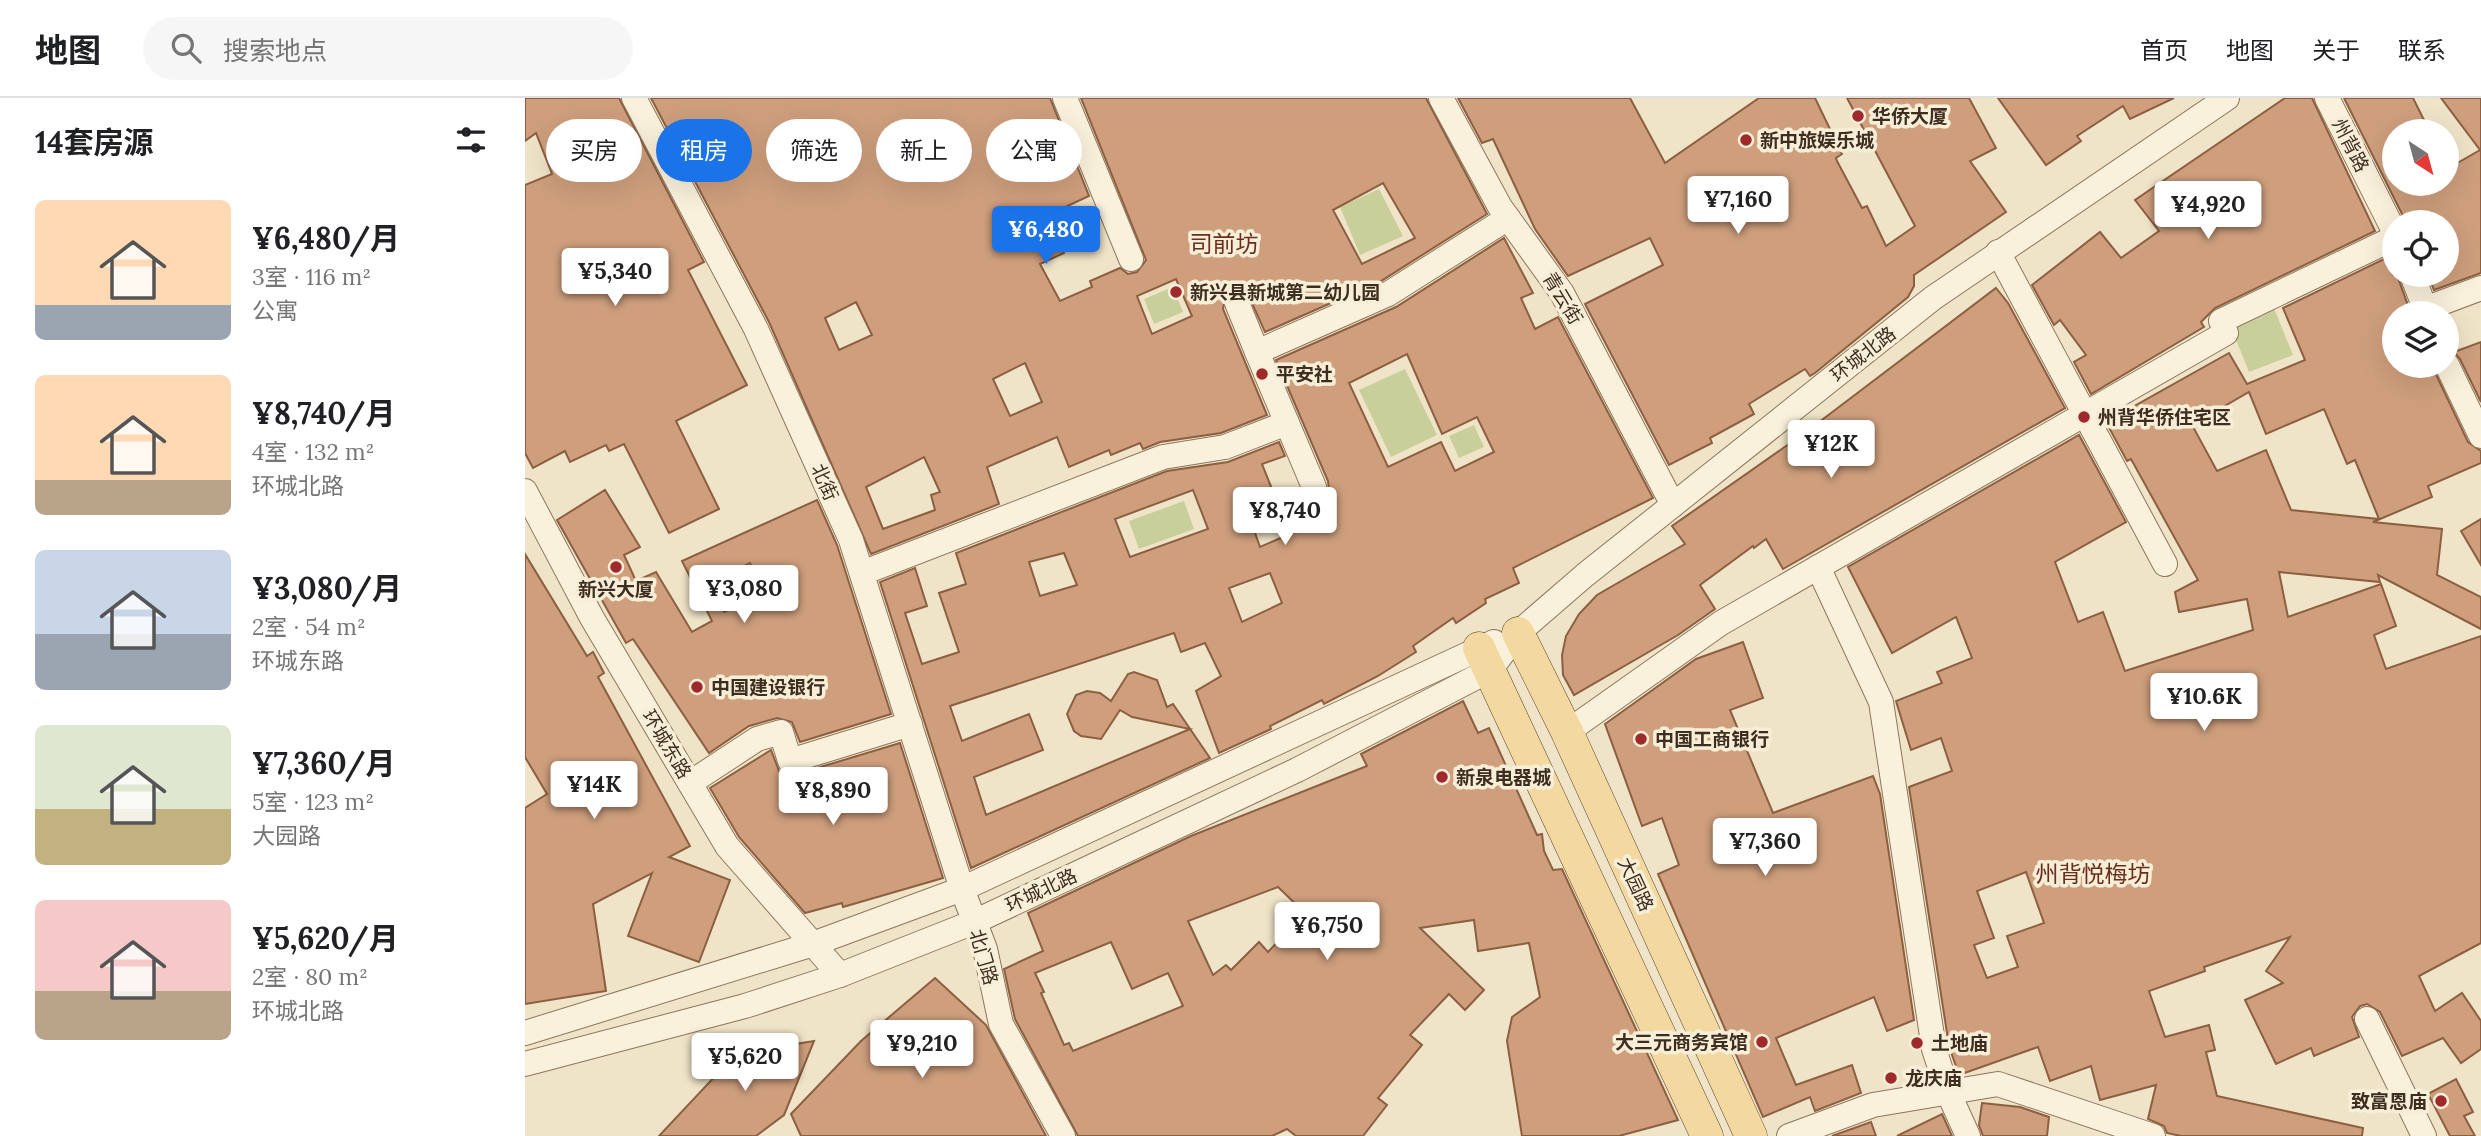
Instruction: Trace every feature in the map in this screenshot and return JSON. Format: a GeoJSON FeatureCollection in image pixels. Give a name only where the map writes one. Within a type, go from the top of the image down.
{"type":"FeatureCollection","features":[{"type":"Feature","properties":{"kind":"main road","name":"大园路"},"geometry":{"type":"LineString","coordinates":[[1518,633],[1567,732],[1751,1136]]}},
{"type":"Feature","properties":{"kind":"main road"},"geometry":{"type":"LineString","coordinates":[[1485,659],[1699,1134]]}},
{"type":"Feature","properties":{"kind":"street","name":"北街"},"geometry":{"type":"LineString","coordinates":[[633,98],[756,329],[851,540],[962,889]]}},
{"type":"Feature","properties":{"kind":"street"},"geometry":{"type":"LineString","coordinates":[[1065,98],[1131,259]]}},
{"type":"Feature","properties":{"kind":"street","name":"青云街"},"geometry":{"type":"LineString","coordinates":[[1441,98],[1508,218],[1562,293],[1673,505]]}},
{"type":"Feature","properties":{"kind":"street","name":"环城北路"},"geometry":{"type":"LineString","coordinates":[[531,1065],[745,1006],[839,975],[974,922],[1297,770],[1485,659],[1933,298],[2227,98]]}},
{"type":"Feature","properties":{"kind":"street","name":"州背路"},"geometry":{"type":"LineString","coordinates":[[2327,98],[2383,210]]}},
{"type":"Feature","properties":{"kind":"street"},"geometry":{"type":"LineString","coordinates":[[1257,352],[1388,294],[1508,218]]}},
{"type":"Feature","properties":{"kind":"street"},"geometry":{"type":"LineString","coordinates":[[1567,732],[1721,623],[2226,333],[2221,321],[2382,244]]}},
{"type":"Feature","properties":{"kind":"street"},"geometry":{"type":"LineString","coordinates":[[1998,252],[2165,564]]}},
{"type":"Feature","properties":{"kind":"street"},"geometry":{"type":"LineString","coordinates":[[2450,301],[2481,288]]}},
{"type":"Feature","properties":{"kind":"street"},"geometry":{"type":"LineString","coordinates":[[1237,303],[1314,487]]}},
{"type":"Feature","properties":{"kind":"street"},"geometry":{"type":"LineString","coordinates":[[2453,378],[2481,436]]}},
{"type":"Feature","properties":{"kind":"street"},"geometry":{"type":"LineString","coordinates":[[862,573],[1163,457],[1224,447],[1287,423]]}},
{"type":"Feature","properties":{"kind":"street","name":"环城东路"},"geometry":{"type":"LineString","coordinates":[[525,491],[592,618],[727,846],[810,945],[839,975]]}},
{"type":"Feature","properties":{"kind":"street"},"geometry":{"type":"LineString","coordinates":[[1818,567],[1881,702],[1934,1049],[1948,1092],[1968,1136]]}},
{"type":"Feature","properties":{"kind":"street","name":"环城北路"},"geometry":{"type":"LineString","coordinates":[[525,1033],[810,945],[962,889],[1485,659]]}},
{"type":"Feature","properties":{"kind":"street"},"geometry":{"type":"LineString","coordinates":[[690,783],[757,739],[781,732],[790,761],[910,724]]}},
{"type":"Feature","properties":{"kind":"street","name":"北门路"},"geometry":{"type":"LineString","coordinates":[[962,889],[985,949],[1001,1024],[1063,1136]]}},
{"type":"Feature","properties":{"kind":"street"},"geometry":{"type":"LineString","coordinates":[[782,911],[819,928],[838,930],[865,925]]}},
{"type":"Feature","properties":{"kind":"street"},"geometry":{"type":"LineString","coordinates":[[745,965],[770,951],[784,937],[787,921],[782,911]]}},
{"type":"Feature","properties":{"kind":"street"},"geometry":{"type":"LineString","coordinates":[[2367,1019],[2424,1136]]}},
{"type":"Feature","properties":{"kind":"street"},"geometry":{"type":"LineString","coordinates":[[1789,1136],[1874,1105],[1998,1084],[2153,1136]]}},
{"type":"Feature","properties":{"kind":"green space"},"geometry":{"type":"Polygon","coordinates":[[[1379,189],[1403,236],[1360,255],[1340,207],[1379,189]]]}},
{"type":"Feature","properties":{"kind":"green space"},"geometry":{"type":"Polygon","coordinates":[[[1173,287],[1183,312],[1154,324],[1144,299],[1173,287]]]}},
{"type":"Feature","properties":{"kind":"green space"},"geometry":{"type":"Polygon","coordinates":[[[2274,308],[2293,355],[2249,372],[2230,325],[2274,308]]]}},
{"type":"Feature","properties":{"kind":"green space"},"geometry":{"type":"Polygon","coordinates":[[[1405,369],[1437,435],[1391,457],[1359,390],[1405,369]]]}},
{"type":"Feature","properties":{"kind":"green space"},"geometry":{"type":"Polygon","coordinates":[[[1474,425],[1484,447],[1459,458],[1449,436],[1474,425]]]}},
{"type":"Feature","properties":{"kind":"green space"},"geometry":{"type":"Polygon","coordinates":[[[1184,501],[1194,529],[1139,549],[1129,521],[1184,501]]]}},
{"type":"Feature","properties":{"kind":"building"},"geometry":{"type":"Polygon","coordinates":[[[525,98],[619,98],[630,119],[546,119],[546,159],[536,133],[525,141],[525,98]]]}},
{"type":"Feature","properties":{"kind":"building"},"geometry":{"type":"Polygon","coordinates":[[[651,98],[1050,98],[1058,119],[986,119],[986,182],[1082,182],[1082,178],[1089,196],[1046,216],[1064,253],[1040,264],[1060,301],[1092,287],[1090,281],[1120,268],[1128,274],[1137,272],[1146,260],[1081,98],[1426,98],[1487,214],[1381,281],[1265,332],[1247,292],[1238,288],[1226,293],[1223,309],[1267,415],[1221,433],[1160,442],[1143,449],[1140,443],[1111,455],[1109,450],[1069,467],[1057,437],[987,467],[999,504],[871,554],[769,322],[695,182],[752,182],[752,119],[662,119],[651,98]],[[1383,183],[1333,210],[1362,264],[1415,238],[1383,183]],[[1176,279],[1137,296],[1152,334],[1192,316],[1176,279]],[[856,302],[825,318],[839,350],[872,335],[856,302]],[[1025,363],[993,379],[1010,416],[1042,402],[1025,363]],[[924,457],[866,487],[883,529],[935,510],[931,495],[940,492],[924,457]]]}},
{"type":"Feature","properties":{"kind":"building"},"geometry":{"type":"Polygon","coordinates":[[[1458,98],[1630,98],[1665,163],[1759,98],[1815,98],[1842,154],[1836,158],[1837,161],[1862,208],[1867,206],[1886,246],[1915,226],[1847,98],[1969,98],[1996,148],[1970,161],[2006,212],[1914,275],[1914,286],[1908,297],[1815,373],[1810,376],[1805,369],[1749,404],[1754,414],[1710,438],[1712,443],[1669,465],[1585,304],[1663,265],[1650,238],[1568,276],[1535,229],[1493,139],[1482,143],[1458,98]]]}},
{"type":"Feature","properties":{"kind":"building"},"geometry":{"type":"Polygon","coordinates":[[[1998,98],[2174,98],[2130,119],[2123,106],[2077,136],[2081,141],[2046,165],[1998,98]]]}},
{"type":"Feature","properties":{"kind":"building"},"geometry":{"type":"Polygon","coordinates":[[[2285,98],[2312,98],[2375,231],[2215,308],[2201,322],[2204,327],[2091,394],[2074,362],[2086,355],[2060,320],[2054,325],[2032,285],[2100,232],[2121,258],[2159,231],[2135,200],[2285,98]]]}},
{"type":"Feature","properties":{"kind":"building"},"geometry":{"type":"Polygon","coordinates":[[[2344,98],[2413,98],[2424,119],[2382,119],[2382,174],[2344,98]]]}},
{"type":"Feature","properties":{"kind":"building"},"geometry":{"type":"Polygon","coordinates":[[[2441,98],[2481,98],[2481,273],[2459,281],[2459,210],[2400,210],[2393,196],[2459,196],[2459,162],[2480,150],[2441,98]]]}},
{"type":"Feature","properties":{"kind":"building"},"geometry":{"type":"Polygon","coordinates":[[[642,142],[656,169],[656,182],[663,182],[704,262],[688,270],[747,385],[676,421],[719,509],[669,533],[624,444],[609,451],[606,445],[570,462],[565,451],[533,468],[525,453],[525,185],[546,176],[546,182],[642,182],[642,142]]]}},
{"type":"Feature","properties":{"kind":"building"},"geometry":{"type":"Polygon","coordinates":[[[1504,238],[1533,293],[1521,298],[1535,329],[1558,317],[1653,498],[1513,568],[1519,583],[1485,599],[1486,603],[1456,623],[1453,618],[1413,646],[1416,652],[1378,676],[1324,704],[1322,700],[1270,726],[1271,729],[1219,753],[1196,691],[1221,676],[1205,643],[1181,652],[1174,633],[950,706],[962,741],[1029,714],[1043,750],[974,777],[986,815],[1190,729],[1132,717],[1120,710],[1101,739],[1081,736],[1074,731],[1067,714],[1076,695],[1087,691],[1100,693],[1111,701],[1128,674],[1134,672],[1157,680],[1167,707],[1173,704],[1210,758],[971,868],[880,582],[915,568],[927,606],[905,613],[922,664],[959,652],[939,593],[966,584],[956,553],[1167,471],[1228,462],[1279,442],[1285,456],[1262,464],[1276,499],[1247,510],[1260,547],[1329,517],[1321,500],[1329,490],[1328,481],[1276,360],[1396,307],[1504,238]],[[1407,354],[1349,383],[1388,467],[1441,442],[1455,471],[1494,452],[1477,417],[1442,434],[1407,354]],[[1193,490],[1115,519],[1130,557],[1208,529],[1193,490]],[[1064,553],[1029,562],[1040,596],[1077,585],[1064,553]],[[1270,573],[1229,588],[1242,622],[1282,603],[1270,573]]]}},
{"type":"Feature","properties":{"kind":"building"},"geometry":{"type":"Polygon","coordinates":[[[2382,260],[2382,287],[2401,287],[2406,301],[2382,301],[2382,378],[2438,378],[2468,442],[2481,451],[2481,463],[2428,486],[2432,497],[2373,522],[2442,529],[2437,575],[2481,597],[2481,629],[2378,575],[2380,582],[2279,572],[2288,617],[2381,584],[2396,626],[2374,635],[2386,669],[2481,636],[2481,943],[2419,976],[2435,1011],[2462,993],[2481,1021],[2481,1049],[2461,1063],[2443,1038],[2402,1056],[2380,1012],[2367,1004],[2360,1006],[2352,1017],[2359,1037],[2314,1056],[2311,1048],[2276,1064],[2245,1000],[2283,983],[2266,971],[2290,937],[2204,967],[2205,971],[2149,991],[2165,1037],[2209,1025],[2215,1050],[2206,1052],[2217,1096],[2363,1128],[2362,1136],[2181,1136],[2167,1133],[2164,1126],[2148,1119],[2156,1085],[2100,1100],[2091,1066],[2050,1081],[2038,1047],[1959,1075],[1949,1046],[1909,787],[1952,771],[1941,738],[1911,750],[1896,701],[1942,683],[1937,672],[1972,658],[1956,617],[1892,653],[1848,567],[2079,435],[2126,522],[2055,562],[2078,622],[2103,612],[2125,671],[2253,630],[2247,599],[2179,612],[2175,592],[2198,580],[2131,459],[2127,461],[2106,422],[2229,353],[2247,384],[2305,360],[2283,308],[2382,260]],[[2249,392],[2192,425],[2217,471],[2266,450],[2291,510],[2379,519],[2355,460],[2347,464],[2324,409],[2266,434],[2249,392]],[[2026,872],[1977,891],[1994,938],[1974,945],[1987,978],[2018,967],[2007,936],[2044,923],[2026,872]]]}},
{"type":"Feature","properties":{"kind":"building"},"geometry":{"type":"Polygon","coordinates":[[[1996,288],[2008,303],[2065,408],[1783,569],[1766,539],[1754,548],[1753,546],[1700,585],[1715,609],[1678,635],[1574,695],[1563,675],[1562,655],[1566,636],[1579,614],[1597,595],[1685,544],[1672,526],[1806,432],[1996,288]]]}},
{"type":"Feature","properties":{"kind":"building"},"geometry":{"type":"Polygon","coordinates":[[[2481,342],[2481,402],[2459,358],[2459,350],[2481,342]]]}},
{"type":"Feature","properties":{"kind":"building"},"geometry":{"type":"Polygon","coordinates":[[[605,490],[640,547],[624,555],[636,581],[656,572],[692,632],[712,621],[682,561],[817,500],[837,545],[891,714],[800,742],[792,722],[777,718],[749,726],[709,753],[633,639],[626,643],[557,520],[605,490]],[[750,563],[711,581],[724,612],[764,595],[750,563]]]}},
{"type":"Feature","properties":{"kind":"building"},"geometry":{"type":"Polygon","coordinates":[[[2481,519],[2481,565],[2461,531],[2481,519]]]}},
{"type":"Feature","properties":{"kind":"building"},"geometry":{"type":"Polygon","coordinates":[[[525,554],[587,656],[593,652],[604,673],[598,677],[690,846],[669,857],[730,880],[699,962],[628,936],[652,873],[593,904],[606,991],[525,1004],[525,808],[547,794],[525,757],[525,554]]]}},
{"type":"Feature","properties":{"kind":"building"},"geometry":{"type":"Polygon","coordinates":[[[1743,642],[1763,698],[1730,710],[1773,813],[1873,776],[1880,794],[1914,1020],[1887,1031],[1874,997],[1776,1038],[1796,1085],[1852,1065],[1861,1093],[1815,1111],[1810,1097],[1763,1117],[1658,874],[1679,865],[1662,818],[1642,826],[1605,724],[1696,659],[1743,642]]]}},
{"type":"Feature","properties":{"kind":"building"},"geometry":{"type":"Polygon","coordinates":[[[1463,701],[1478,733],[1489,728],[1537,835],[1542,834],[1544,851],[1553,870],[1562,869],[1678,1120],[1619,1136],[1522,1136],[1507,1041],[1512,1017],[1540,997],[1529,943],[1478,951],[1474,920],[1420,928],[1484,990],[1465,1010],[1449,994],[1410,1035],[1422,1045],[1378,1098],[1387,1105],[1363,1136],[1296,1136],[1287,1129],[1272,1136],[1078,1136],[1015,1019],[1004,969],[1043,951],[1028,913],[1191,836],[1367,766],[1361,754],[1463,701]],[[1278,887],[1188,921],[1213,975],[1226,965],[1231,970],[1259,942],[1268,952],[1305,913],[1278,887]],[[1111,942],[1035,973],[1064,1045],[1069,1043],[1073,1051],[1183,1006],[1168,973],[1132,989],[1111,942]]]}},
{"type":"Feature","properties":{"kind":"building"},"geometry":{"type":"Polygon","coordinates":[[[900,743],[943,878],[843,907],[842,903],[805,913],[739,837],[710,788],[771,750],[779,771],[794,775],[900,743]]]}},
{"type":"Feature","properties":{"kind":"building"},"geometry":{"type":"Polygon","coordinates":[[[935,978],[986,1025],[1046,1136],[801,1136],[791,1114],[861,1041],[935,978]]]}},
{"type":"Feature","properties":{"kind":"building"},"geometry":{"type":"Polygon","coordinates":[[[749,1040],[764,1049],[814,1041],[784,1115],[756,1136],[659,1136],[749,1040]]]}},
{"type":"Feature","properties":{"kind":"building"},"geometry":{"type":"Polygon","coordinates":[[[2456,1079],[2473,1112],[2464,1116],[2475,1136],[2450,1136],[2428,1094],[2456,1079]]]}},
{"type":"Feature","properties":{"kind":"building"},"geometry":{"type":"Polygon","coordinates":[[[1982,1103],[2020,1107],[2049,1117],[2047,1136],[1983,1136],[1979,1125],[1982,1103]]]}},
{"type":"Feature","properties":{"kind":"building"},"geometry":{"type":"Polygon","coordinates":[[[1942,1114],[1952,1136],[1897,1136],[1942,1114]]]}},
{"type":"Feature","properties":{"kind":"building"},"geometry":{"type":"Polygon","coordinates":[[[1871,1122],[1876,1136],[1832,1136],[1871,1122]]]}},
{"type":"Feature","properties":{"kind":"place","name":"华侨大厦"},"geometry":{"type":"Point","coordinates":[1858,116]}},
{"type":"Feature","properties":{"kind":"place","name":"新中旅娱乐城"},"geometry":{"type":"Point","coordinates":[1746,140]}},
{"type":"Feature","properties":{"kind":"place","name":"新兴县新城第二幼儿园"},"geometry":{"type":"Point","coordinates":[1176,292]}},
{"type":"Feature","properties":{"kind":"place","name":"平安社"},"geometry":{"type":"Point","coordinates":[1262,374]}},
{"type":"Feature","properties":{"kind":"place","name":"州背华侨住宅区"},"geometry":{"type":"Point","coordinates":[2084,417]}},
{"type":"Feature","properties":{"kind":"place","name":"新兴大厦"},"geometry":{"type":"Point","coordinates":[616,567]}},
{"type":"Feature","properties":{"kind":"place","name":"中国建设银行"},"geometry":{"type":"Point","coordinates":[697,687]}},
{"type":"Feature","properties":{"kind":"place","name":"中国工商银行"},"geometry":{"type":"Point","coordinates":[1641,739]}},
{"type":"Feature","properties":{"kind":"place","name":"新泉电器城"},"geometry":{"type":"Point","coordinates":[1442,777]}},
{"type":"Feature","properties":{"kind":"place","name":"大三元商务宾馆"},"geometry":{"type":"Point","coordinates":[1762,1042]}},
{"type":"Feature","properties":{"kind":"place","name":"土地庙"},"geometry":{"type":"Point","coordinates":[1917,1043]}},
{"type":"Feature","properties":{"kind":"place","name":"龙庆庙"},"geometry":{"type":"Point","coordinates":[1891,1078]}},
{"type":"Feature","properties":{"kind":"place","name":"致富恩庙"},"geometry":{"type":"Point","coordinates":[2441,1101]}},
{"type":"Feature","properties":{"kind":"district","name":"司前坊"},"geometry":{"type":"Point","coordinates":[1224,243]}},
{"type":"Feature","properties":{"kind":"district","name":"州背悦梅坊"},"geometry":{"type":"Point","coordinates":[2093,873]}}]}
